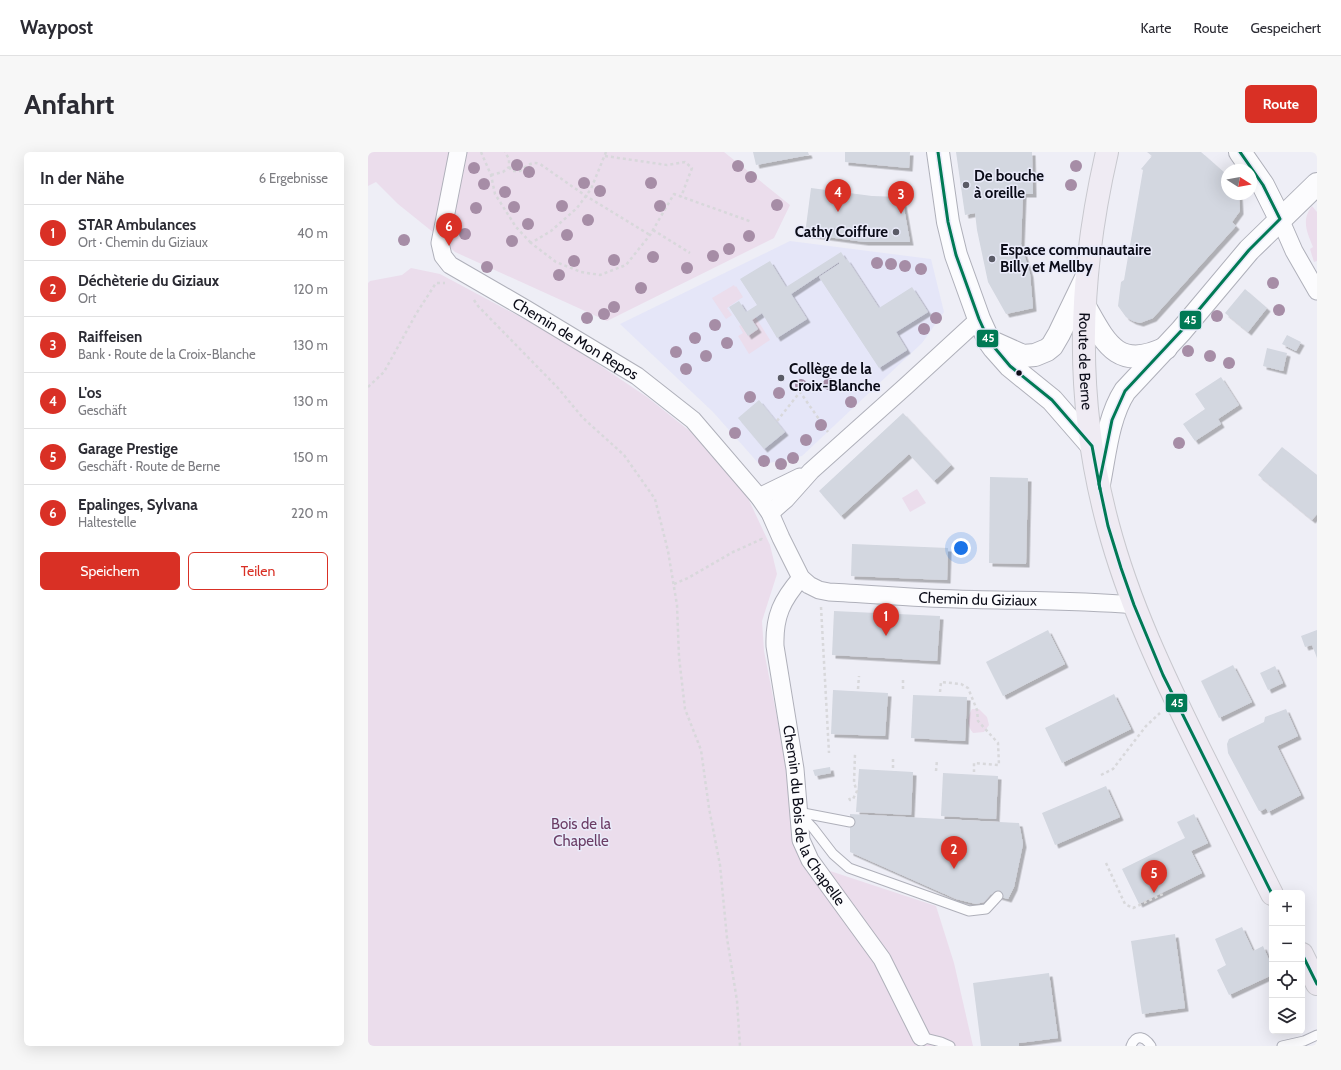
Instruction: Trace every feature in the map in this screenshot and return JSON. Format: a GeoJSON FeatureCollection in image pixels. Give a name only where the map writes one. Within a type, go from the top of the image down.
{"type":"FeatureCollection","features":[{"type":"Feature","properties":{"kind":"main road","name":"Route de Berne"},"geometry":{"type":"LineString","coordinates":[[1107,152],[1093,221],[1084,305],[1084,370],[1092,446],[1105,514],[1134,605],[1153,652],[1270,890]]}},
{"type":"Feature","properties":{"kind":"main road"},"geometry":{"type":"LineString","coordinates":[[1305,960],[1317,984]]}},
{"type":"Feature","properties":{"kind":"street","name":"Chemin de Mon Repos"},"geometry":{"type":"LineString","coordinates":[[458,152],[440,243],[443,256],[450,265],[637,376],[693,420],[759,497],[770,513]]}},
{"type":"Feature","properties":{"kind":"street"},"geometry":{"type":"LineString","coordinates":[[938,152],[948,222],[953,244],[967,287],[989,341],[1010,366],[1052,400],[1092,446]]}},
{"type":"Feature","properties":{"kind":"street"},"geometry":{"type":"LineString","coordinates":[[1240,152],[1263,185],[1294,251],[1317,291]]}},
{"type":"Feature","properties":{"kind":"street"},"geometry":{"type":"LineString","coordinates":[[1099,484],[1112,420],[1120,400],[1133,383],[1169,346],[1249,250],[1317,184]]}},
{"type":"Feature","properties":{"kind":"street"},"geometry":{"type":"LineString","coordinates":[[989,341],[1023,356],[1032,356],[1050,348],[1057,338],[1086,278]]}},
{"type":"Feature","properties":{"kind":"street"},"geometry":{"type":"LineString","coordinates":[[1084,305],[1102,336],[1114,349],[1122,354],[1141,356],[1169,346]]}},
{"type":"Feature","properties":{"kind":"street"},"geometry":{"type":"LineString","coordinates":[[770,513],[786,499],[806,475],[979,319]]}},
{"type":"Feature","properties":{"kind":"street"},"geometry":{"type":"LineString","coordinates":[[759,497],[806,475]]}},
{"type":"Feature","properties":{"kind":"street","name":"Chemin du Giziaux"},"geometry":{"type":"LineString","coordinates":[[770,513],[801,578],[818,590],[829,592],[958,600],[1039,600],[1103,602],[1134,605]]}},
{"type":"Feature","properties":{"kind":"street","name":"Chemin du Bois de la Chapelle"},"geometry":{"type":"LineString","coordinates":[[801,578],[784,600],[774,633],[795,769],[801,840],[810,860],[882,959],[921,1037]]}},
{"type":"Feature","properties":{"kind":"lane"},"geometry":{"type":"LineString","coordinates":[[798,812],[850,822]]}},
{"type":"Feature","properties":{"kind":"lane"},"geometry":{"type":"LineString","coordinates":[[798,812],[813,828],[833,854],[849,868],[969,911],[986,909],[998,896]]}},
{"type":"Feature","properties":{"kind":"lane"},"geometry":{"type":"LineString","coordinates":[[1282,1046],[1304,1041],[1317,1035]]}},
{"type":"Feature","properties":{"kind":"lane"},"geometry":{"type":"LineString","coordinates":[[921,1037],[950,1046]]}},
{"type":"Feature","properties":{"kind":"lane"},"geometry":{"type":"LineString","coordinates":[[1131,1046],[1134,1040],[1140,1038],[1146,1040],[1151,1046]]}},
{"type":"Feature","properties":{"kind":"path"},"geometry":{"type":"LineString","coordinates":[[480,152],[491,175],[495,194],[516,227],[531,243],[556,262],[581,272],[600,275],[626,265],[650,235],[674,194],[752,222]]}},
{"type":"Feature","properties":{"kind":"path"},"geometry":{"type":"LineString","coordinates":[[505,152],[509,159],[509,167]]}},
{"type":"Feature","properties":{"kind":"path"},"geometry":{"type":"LineString","coordinates":[[531,243],[551,231],[577,208],[591,189],[606,152]]}},
{"type":"Feature","properties":{"kind":"path"},"geometry":{"type":"LineString","coordinates":[[605,156],[667,165],[685,162],[692,168],[681,197]]}},
{"type":"Feature","properties":{"kind":"path"},"geometry":{"type":"LineString","coordinates":[[509,167],[512,170],[520,171],[530,163],[535,162],[540,164],[586,196],[650,235]]}},
{"type":"Feature","properties":{"kind":"path"},"geometry":{"type":"LineString","coordinates":[[491,175],[503,172],[509,167]]}},
{"type":"Feature","properties":{"kind":"path"},"geometry":{"type":"LineString","coordinates":[[653,230],[690,253]]}},
{"type":"Feature","properties":{"kind":"path"},"geometry":{"type":"LineString","coordinates":[[368,387],[384,372],[416,314],[436,283],[449,282]]}},
{"type":"Feature","properties":{"kind":"path"},"geometry":{"type":"LineString","coordinates":[[470,294],[478,306],[558,388],[583,418],[624,455],[655,499],[668,551],[674,584],[677,605],[679,657],[685,709],[701,750],[709,808],[720,864],[727,938],[737,1001],[740,1046]]}},
{"type":"Feature","properties":{"kind":"path"},"geometry":{"type":"LineString","coordinates":[[777,421],[800,392],[829,433]]}},
{"type":"Feature","properties":{"kind":"path"},"geometry":{"type":"LineString","coordinates":[[674,584],[688,578],[733,552],[762,539],[766,544]]}},
{"type":"Feature","properties":{"kind":"path"},"geometry":{"type":"LineString","coordinates":[[821,602],[829,753]]}},
{"type":"Feature","properties":{"kind":"path"},"geometry":{"type":"LineString","coordinates":[[858,689],[859,676]]}},
{"type":"Feature","properties":{"kind":"path"},"geometry":{"type":"LineString","coordinates":[[903,679],[903,689]]}},
{"type":"Feature","properties":{"kind":"path"},"geometry":{"type":"LineString","coordinates":[[940,692],[941,682],[961,684],[968,688],[977,710],[978,721],[998,743],[999,765],[974,763],[974,772]]}},
{"type":"Feature","properties":{"kind":"path"},"geometry":{"type":"LineString","coordinates":[[1101,775],[1112,769],[1146,726],[1175,699]]}},
{"type":"Feature","properties":{"kind":"path"},"geometry":{"type":"LineString","coordinates":[[849,798],[850,800],[853,799],[857,791],[854,783],[856,754]]}},
{"type":"Feature","properties":{"kind":"path"},"geometry":{"type":"LineString","coordinates":[[893,768],[894,757]]}},
{"type":"Feature","properties":{"kind":"path"},"geometry":{"type":"LineString","coordinates":[[936,771],[937,760]]}},
{"type":"Feature","properties":{"kind":"path"},"geometry":{"type":"LineString","coordinates":[[1106,862],[1125,904],[1133,908],[1163,894]]}},
{"type":"Feature","properties":{"kind":"shaded area","name":"Collège de la Croix-Blanche"},"geometry":{"type":"Polygon","coordinates":[[[790,241],[931,259],[944,312],[922,343],[802,456],[760,465],[713,412],[620,324],[790,241]]]}},
{"type":"Feature","properties":{"kind":"green space"},"geometry":{"type":"Polygon","coordinates":[[[368,152],[724,152],[790,205],[774,238],[607,321],[455,252],[398,204],[376,182],[368,186],[368,152]]]}},
{"type":"Feature","properties":{"kind":"green space"},"geometry":{"type":"Polygon","coordinates":[[[1312,206],[1317,212],[1317,261],[1314,262],[1310,249],[1313,247],[1306,226],[1307,216],[1312,206]]]}},
{"type":"Feature","properties":{"kind":"green space","name":"Bois de la Chapelle"},"geometry":{"type":"Polygon","coordinates":[[[411,268],[440,274],[556,336],[647,397],[691,432],[747,496],[770,545],[777,574],[762,621],[764,651],[787,768],[793,819],[827,870],[936,906],[954,963],[973,1046],[368,1046],[368,283],[370,281],[402,275],[411,268]]]}},
{"type":"Feature","properties":{"kind":"green space"},"geometry":{"type":"Polygon","coordinates":[[[734,285],[743,297],[727,308],[732,315],[726,319],[712,298],[734,285]]]}},
{"type":"Feature","properties":{"kind":"green space"},"geometry":{"type":"Polygon","coordinates":[[[755,316],[770,340],[749,354],[738,336],[743,333],[739,326],[755,316]]]}},
{"type":"Feature","properties":{"kind":"green space"},"geometry":{"type":"Polygon","coordinates":[[[917,489],[926,503],[910,512],[902,498],[917,489]]]}},
{"type":"Feature","properties":{"kind":"green space"},"geometry":{"type":"Polygon","coordinates":[[[972,709],[979,709],[987,717],[989,725],[984,732],[973,733],[971,730],[968,721],[972,709]]]}},
{"type":"Feature","properties":{"kind":"building"},"geometry":{"type":"Polygon","coordinates":[[[753,152],[808,152],[809,155],[756,165],[753,152]]]}},
{"type":"Feature","properties":{"kind":"building"},"geometry":{"type":"Polygon","coordinates":[[[845,152],[910,152],[909,168],[845,162],[845,152]]]}},
{"type":"Feature","properties":{"kind":"building"},"geometry":{"type":"Polygon","coordinates":[[[956,152],[1032,152],[1033,194],[1023,194],[1021,244],[1030,274],[1033,308],[1006,314],[988,282],[975,213],[965,215],[956,152]]]}},
{"type":"Feature","properties":{"kind":"building"},"geometry":{"type":"Polygon","coordinates":[[[1147,152],[1201,152],[1221,170],[1221,200],[1239,200],[1240,211],[1232,222],[1236,226],[1153,318],[1140,323],[1126,317],[1118,306],[1121,282],[1124,280],[1143,170],[1141,169],[1152,156],[1147,152]]]}},
{"type":"Feature","properties":{"kind":"building"},"geometry":{"type":"Polygon","coordinates":[[[811,188],[872,196],[902,197],[910,242],[865,242],[805,234],[811,188]]]}},
{"type":"Feature","properties":{"kind":"building"},"geometry":{"type":"Polygon","coordinates":[[[841,252],[879,308],[912,287],[928,312],[896,332],[907,350],[879,368],[819,277],[839,264],[839,262],[791,294],[807,319],[777,338],[762,313],[752,320],[758,329],[748,336],[729,307],[739,301],[746,312],[757,305],[740,279],[770,261],[786,287],[841,252]]]}},
{"type":"Feature","properties":{"kind":"building"},"geometry":{"type":"Polygon","coordinates":[[[1245,289],[1267,308],[1248,332],[1225,313],[1245,289]]]}},
{"type":"Feature","properties":{"kind":"building"},"geometry":{"type":"Polygon","coordinates":[[[1287,335],[1301,342],[1296,351],[1282,344],[1287,335]]]}},
{"type":"Feature","properties":{"kind":"building"},"geometry":{"type":"Polygon","coordinates":[[[1267,348],[1287,353],[1283,371],[1263,366],[1267,348]]]}},
{"type":"Feature","properties":{"kind":"building"},"geometry":{"type":"Polygon","coordinates":[[[1221,377],[1239,405],[1218,419],[1221,424],[1195,441],[1183,424],[1205,409],[1195,394],[1221,377]]]}},
{"type":"Feature","properties":{"kind":"building"},"geometry":{"type":"Polygon","coordinates":[[[759,400],[785,432],[764,449],[738,418],[759,400]]]}},
{"type":"Feature","properties":{"kind":"building"},"geometry":{"type":"Polygon","coordinates":[[[903,413],[951,465],[934,481],[909,454],[841,516],[819,491],[903,413]]]}},
{"type":"Feature","properties":{"kind":"building"},"geometry":{"type":"Polygon","coordinates":[[[1282,447],[1317,475],[1317,514],[1312,520],[1258,475],[1282,447]]]}},
{"type":"Feature","properties":{"kind":"building"},"geometry":{"type":"Polygon","coordinates":[[[990,477],[1028,478],[1026,564],[989,563],[990,477]]]}},
{"type":"Feature","properties":{"kind":"building"},"geometry":{"type":"Polygon","coordinates":[[[852,544],[948,548],[947,580],[851,576],[852,544]]]}},
{"type":"Feature","properties":{"kind":"building"},"geometry":{"type":"Polygon","coordinates":[[[834,611],[940,616],[937,661],[832,655],[834,611]]]}},
{"type":"Feature","properties":{"kind":"building"},"geometry":{"type":"Polygon","coordinates":[[[1048,630],[1065,664],[1003,696],[986,662],[1048,630]]]}},
{"type":"Feature","properties":{"kind":"building"},"geometry":{"type":"Polygon","coordinates":[[[1317,630],[1317,658],[1312,645],[1305,647],[1301,636],[1317,630]]]}},
{"type":"Feature","properties":{"kind":"building"},"geometry":{"type":"Polygon","coordinates":[[[1233,665],[1252,702],[1219,718],[1201,681],[1233,665]]]}},
{"type":"Feature","properties":{"kind":"building"},"geometry":{"type":"Polygon","coordinates":[[[1275,666],[1283,683],[1268,690],[1260,673],[1275,666]]]}},
{"type":"Feature","properties":{"kind":"building"},"geometry":{"type":"Polygon","coordinates":[[[833,690],[888,693],[885,736],[831,734],[833,690]]]}},
{"type":"Feature","properties":{"kind":"building"},"geometry":{"type":"Polygon","coordinates":[[[1114,694],[1131,729],[1062,763],[1045,728],[1114,694]]]}},
{"type":"Feature","properties":{"kind":"building"},"geometry":{"type":"Polygon","coordinates":[[[913,695],[967,697],[965,741],[911,738],[913,695]]]}},
{"type":"Feature","properties":{"kind":"building"},"geometry":{"type":"Polygon","coordinates":[[[1286,709],[1298,736],[1277,746],[1301,795],[1268,812],[1266,808],[1259,811],[1228,753],[1227,744],[1229,739],[1264,722],[1265,717],[1286,709]]]}},
{"type":"Feature","properties":{"kind":"building"},"geometry":{"type":"Polygon","coordinates":[[[830,767],[831,773],[815,776],[813,770],[830,767]]]}},
{"type":"Feature","properties":{"kind":"building"},"geometry":{"type":"Polygon","coordinates":[[[859,769],[913,772],[911,815],[856,812],[859,769]]]}},
{"type":"Feature","properties":{"kind":"building"},"geometry":{"type":"Polygon","coordinates":[[[943,773],[998,776],[996,819],[941,816],[943,773]]]}},
{"type":"Feature","properties":{"kind":"building"},"geometry":{"type":"Polygon","coordinates":[[[1106,786],[1120,817],[1055,845],[1042,813],[1106,786]]]}},
{"type":"Feature","properties":{"kind":"building"},"geometry":{"type":"Polygon","coordinates":[[[850,814],[1019,823],[1023,844],[1014,887],[1008,899],[991,894],[984,902],[976,904],[956,899],[850,852],[850,814]]]}},
{"type":"Feature","properties":{"kind":"building"},"geometry":{"type":"Polygon","coordinates":[[[1194,814],[1208,843],[1191,851],[1202,873],[1139,904],[1122,869],[1185,838],[1177,822],[1194,814]]]}},
{"type":"Feature","properties":{"kind":"building"},"geometry":{"type":"Polygon","coordinates":[[[1242,927],[1253,951],[1263,946],[1269,960],[1269,976],[1229,995],[1217,970],[1226,965],[1215,939],[1242,927]]]}},
{"type":"Feature","properties":{"kind":"building"},"geometry":{"type":"Polygon","coordinates":[[[1175,934],[1185,1008],[1142,1014],[1131,941],[1175,934]]]}},
{"type":"Feature","properties":{"kind":"building"},"geometry":{"type":"Polygon","coordinates":[[[1049,973],[1058,1038],[1019,1043],[1019,1046],[981,1046],[973,983],[1049,973]]]}},
{"type":"Feature","properties":{"kind":"transit line","name":"45"},"geometry":{"type":"LineString","coordinates":[[938,152],[948,222],[956,255],[979,319],[989,341],[1010,366],[1052,400],[1092,446],[1100,489]]}},
{"type":"Feature","properties":{"kind":"transit line","name":"45"},"geometry":{"type":"LineString","coordinates":[[1240,152],[1263,185],[1280,219],[1249,250],[1181,331],[1125,391],[1112,420],[1099,484],[1108,526],[1121,568],[1134,605],[1163,675],[1270,890]]}},
{"type":"Feature","properties":{"kind":"transit line","name":"45"},"geometry":{"type":"LineString","coordinates":[[1305,960],[1317,984]]}},
{"type":"Feature","properties":{"kind":"place","name":"De bouche à oreille"},"geometry":{"type":"Point","coordinates":[966,185]}},
{"type":"Feature","properties":{"kind":"place","name":"L'os"},"geometry":{"type":"Point","coordinates":[838,212]}},
{"type":"Feature","properties":{"kind":"place","name":"Raiffeisen"},"geometry":{"type":"Point","coordinates":[901,214]}},
{"type":"Feature","properties":{"kind":"place","name":"Cathy Coiffure"},"geometry":{"type":"Point","coordinates":[896,232]}},
{"type":"Feature","properties":{"kind":"place","name":"Epalinges, Sylvana"},"geometry":{"type":"Point","coordinates":[449,246]}},
{"type":"Feature","properties":{"kind":"place","name":"Espace communautaire Billy et Mellby"},"geometry":{"type":"Point","coordinates":[992,259]}},
{"type":"Feature","properties":{"kind":"place","name":"Collège de la Croix-Blanche"},"geometry":{"type":"Point","coordinates":[781,378]}},
{"type":"Feature","properties":{"kind":"place","name":"STAR Ambulances"},"geometry":{"type":"Point","coordinates":[886,636]}},
{"type":"Feature","properties":{"kind":"place","name":"Déchèterie du Giziaux"},"geometry":{"type":"Point","coordinates":[954,869]}},
{"type":"Feature","properties":{"kind":"place","name":"Garage Prestige"},"geometry":{"type":"Point","coordinates":[1154,893]}}]}
